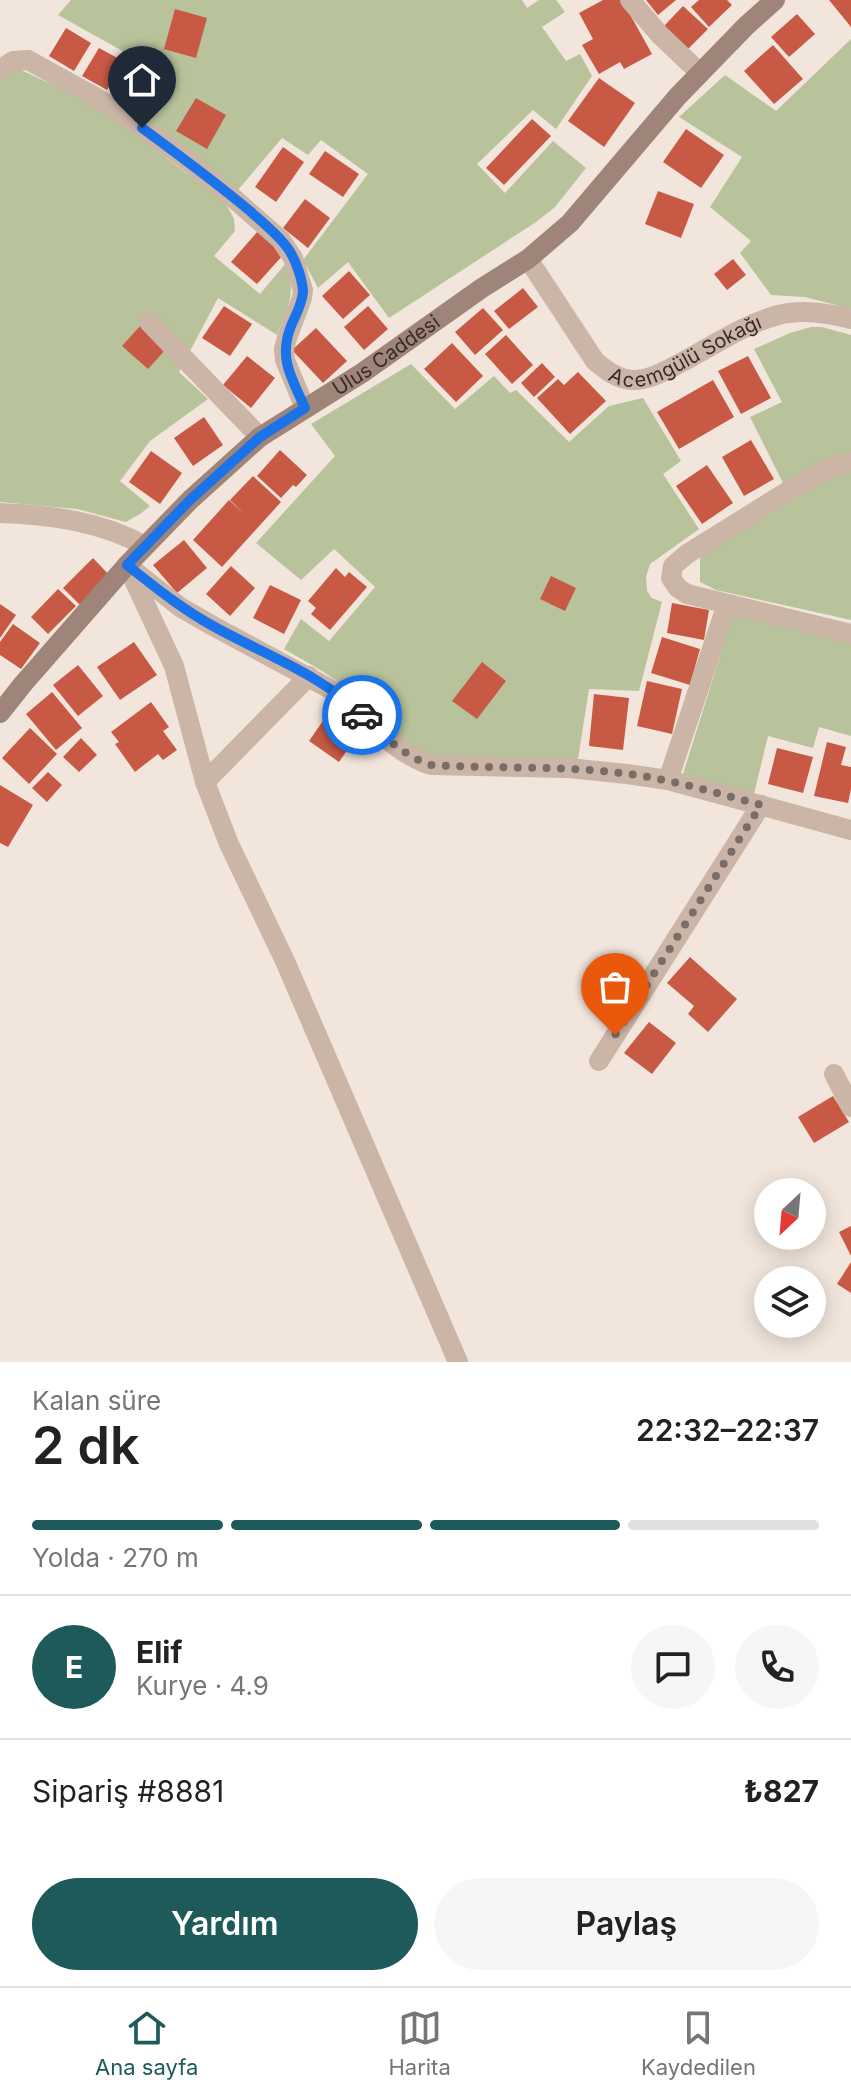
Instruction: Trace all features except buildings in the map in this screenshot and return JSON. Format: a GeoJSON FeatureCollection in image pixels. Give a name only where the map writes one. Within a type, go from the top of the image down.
{"type":"FeatureCollection","features":[{"type":"Feature","properties":{"kind":"street"},"geometry":{"type":"LineString","coordinates":[[630,0],[660,35],[700,73]]}},
{"type":"Feature","properties":{"kind":"street","name":"Ulus Caddesi"},"geometry":{"type":"LineString","coordinates":[[0,713],[127,565],[190,500],[260,437],[362,373],[528,259],[570,223],[700,73],[775,0]]}},
{"type":"Feature","properties":{"kind":"street"},"geometry":{"type":"LineString","coordinates":[[0,70],[13,61],[28,60],[108,104],[196,168],[281,240],[293,258],[303,290],[284,349],[285,360],[305,408]]}},
{"type":"Feature","properties":{"kind":"street","name":"Acemgülü Sokağı"},"geometry":{"type":"LineString","coordinates":[[528,259],[595,361],[610,373],[632,380],[664,371],[778,315],[818,313],[851,319]]}},
{"type":"Feature","properties":{"kind":"street"},"geometry":{"type":"LineString","coordinates":[[149,322],[260,437]]}},
{"type":"Feature","properties":{"kind":"street"},"geometry":{"type":"LineString","coordinates":[[851,462],[829,468],[798,485],[687,554],[673,566],[671,578],[687,594],[851,634]]}},
{"type":"Feature","properties":{"kind":"street"},"geometry":{"type":"LineString","coordinates":[[0,513],[77,520],[127,536],[145,546]]}},
{"type":"Feature","properties":{"kind":"street"},"geometry":{"type":"LineString","coordinates":[[127,565],[180,607],[309,676],[350,703],[397,748],[414,759],[431,765],[568,768],[668,780],[851,830]]}},
{"type":"Feature","properties":{"kind":"street"},"geometry":{"type":"LineString","coordinates":[[127,565],[174,666],[205,782],[229,844],[285,961],[458,1362]]}},
{"type":"Feature","properties":{"kind":"street"},"geometry":{"type":"LineString","coordinates":[[668,780],[727,604]]}},
{"type":"Feature","properties":{"kind":"street"},"geometry":{"type":"LineString","coordinates":[[205,782],[309,676]]}},
{"type":"Feature","properties":{"kind":"street"},"geometry":{"type":"LineString","coordinates":[[599,1061],[761,805]]}},
{"type":"Feature","properties":{"kind":"street"},"geometry":{"type":"LineString","coordinates":[[834,1074],[851,1107]]}},
{"type":"Feature","properties":{"kind":"green space"},"geometry":{"type":"Polygon","coordinates":[[[71,0],[522,0],[527,8],[539,0],[556,0],[565,12],[542,27],[566,61],[580,54],[592,76],[556,129],[533,110],[477,164],[505,193],[553,141],[586,168],[555,207],[536,222],[389,318],[348,262],[318,288],[303,260],[368,174],[321,140],[308,155],[282,138],[238,190],[110,97],[135,58],[58,15],[71,0]]]}},
{"type":"Feature","properties":{"kind":"green space"},"geometry":{"type":"Polygon","coordinates":[[[851,39],[851,309],[805,297],[771,295],[740,253],[751,241],[710,207],[742,157],[679,117],[725,75],[776,111],[851,39]]]}},
{"type":"Feature","properties":{"kind":"green space"},"geometry":{"type":"Polygon","coordinates":[[[0,60],[108,114],[225,202],[234,219],[235,231],[214,256],[260,294],[286,263],[289,273],[290,300],[277,335],[218,298],[179,372],[208,399],[150,441],[120,481],[150,506],[126,522],[77,509],[0,502],[0,60]]]}},
{"type":"Feature","properties":{"kind":"green space"},"geometry":{"type":"Polygon","coordinates":[[[811,327],[851,335],[851,455],[783,483],[750,417],[782,402],[754,349],[811,327]]]}},
{"type":"Feature","properties":{"kind":"green space"},"geometry":{"type":"Polygon","coordinates":[[[411,364],[455,409],[494,376],[510,393],[516,390],[569,442],[609,406],[643,398],[681,461],[663,474],[699,529],[650,564],[646,577],[647,591],[652,598],[662,602],[639,691],[589,689],[578,759],[420,753],[399,739],[344,686],[284,649],[301,619],[329,641],[375,587],[334,549],[301,580],[256,543],[335,456],[311,424],[411,364]]]}},
{"type":"Feature","properties":{"kind":"green space"},"geometry":{"type":"Polygon","coordinates":[[[851,471],[851,620],[716,590],[700,582],[700,557],[838,472],[851,471]]]}},
{"type":"Feature","properties":{"kind":"green space"},"geometry":{"type":"Polygon","coordinates":[[[733,615],[851,643],[851,736],[819,727],[813,748],[768,736],[754,794],[682,777],[733,615]]]}},
{"type":"Feature","properties":{"kind":"way so far"},"geometry":{"type":"LineString","coordinates":[[362,715],[397,748],[431,765],[568,768],[627,774],[668,780],[761,805],[615,1035]]}},
{"type":"Feature","properties":{"kind":"route"},"geometry":{"type":"LineString","coordinates":[[142,128],[231,196],[288,249],[303,290],[284,349],[285,360],[305,408],[260,437],[190,500],[127,565],[180,607],[309,676],[334,691],[362,715]]}}]}
